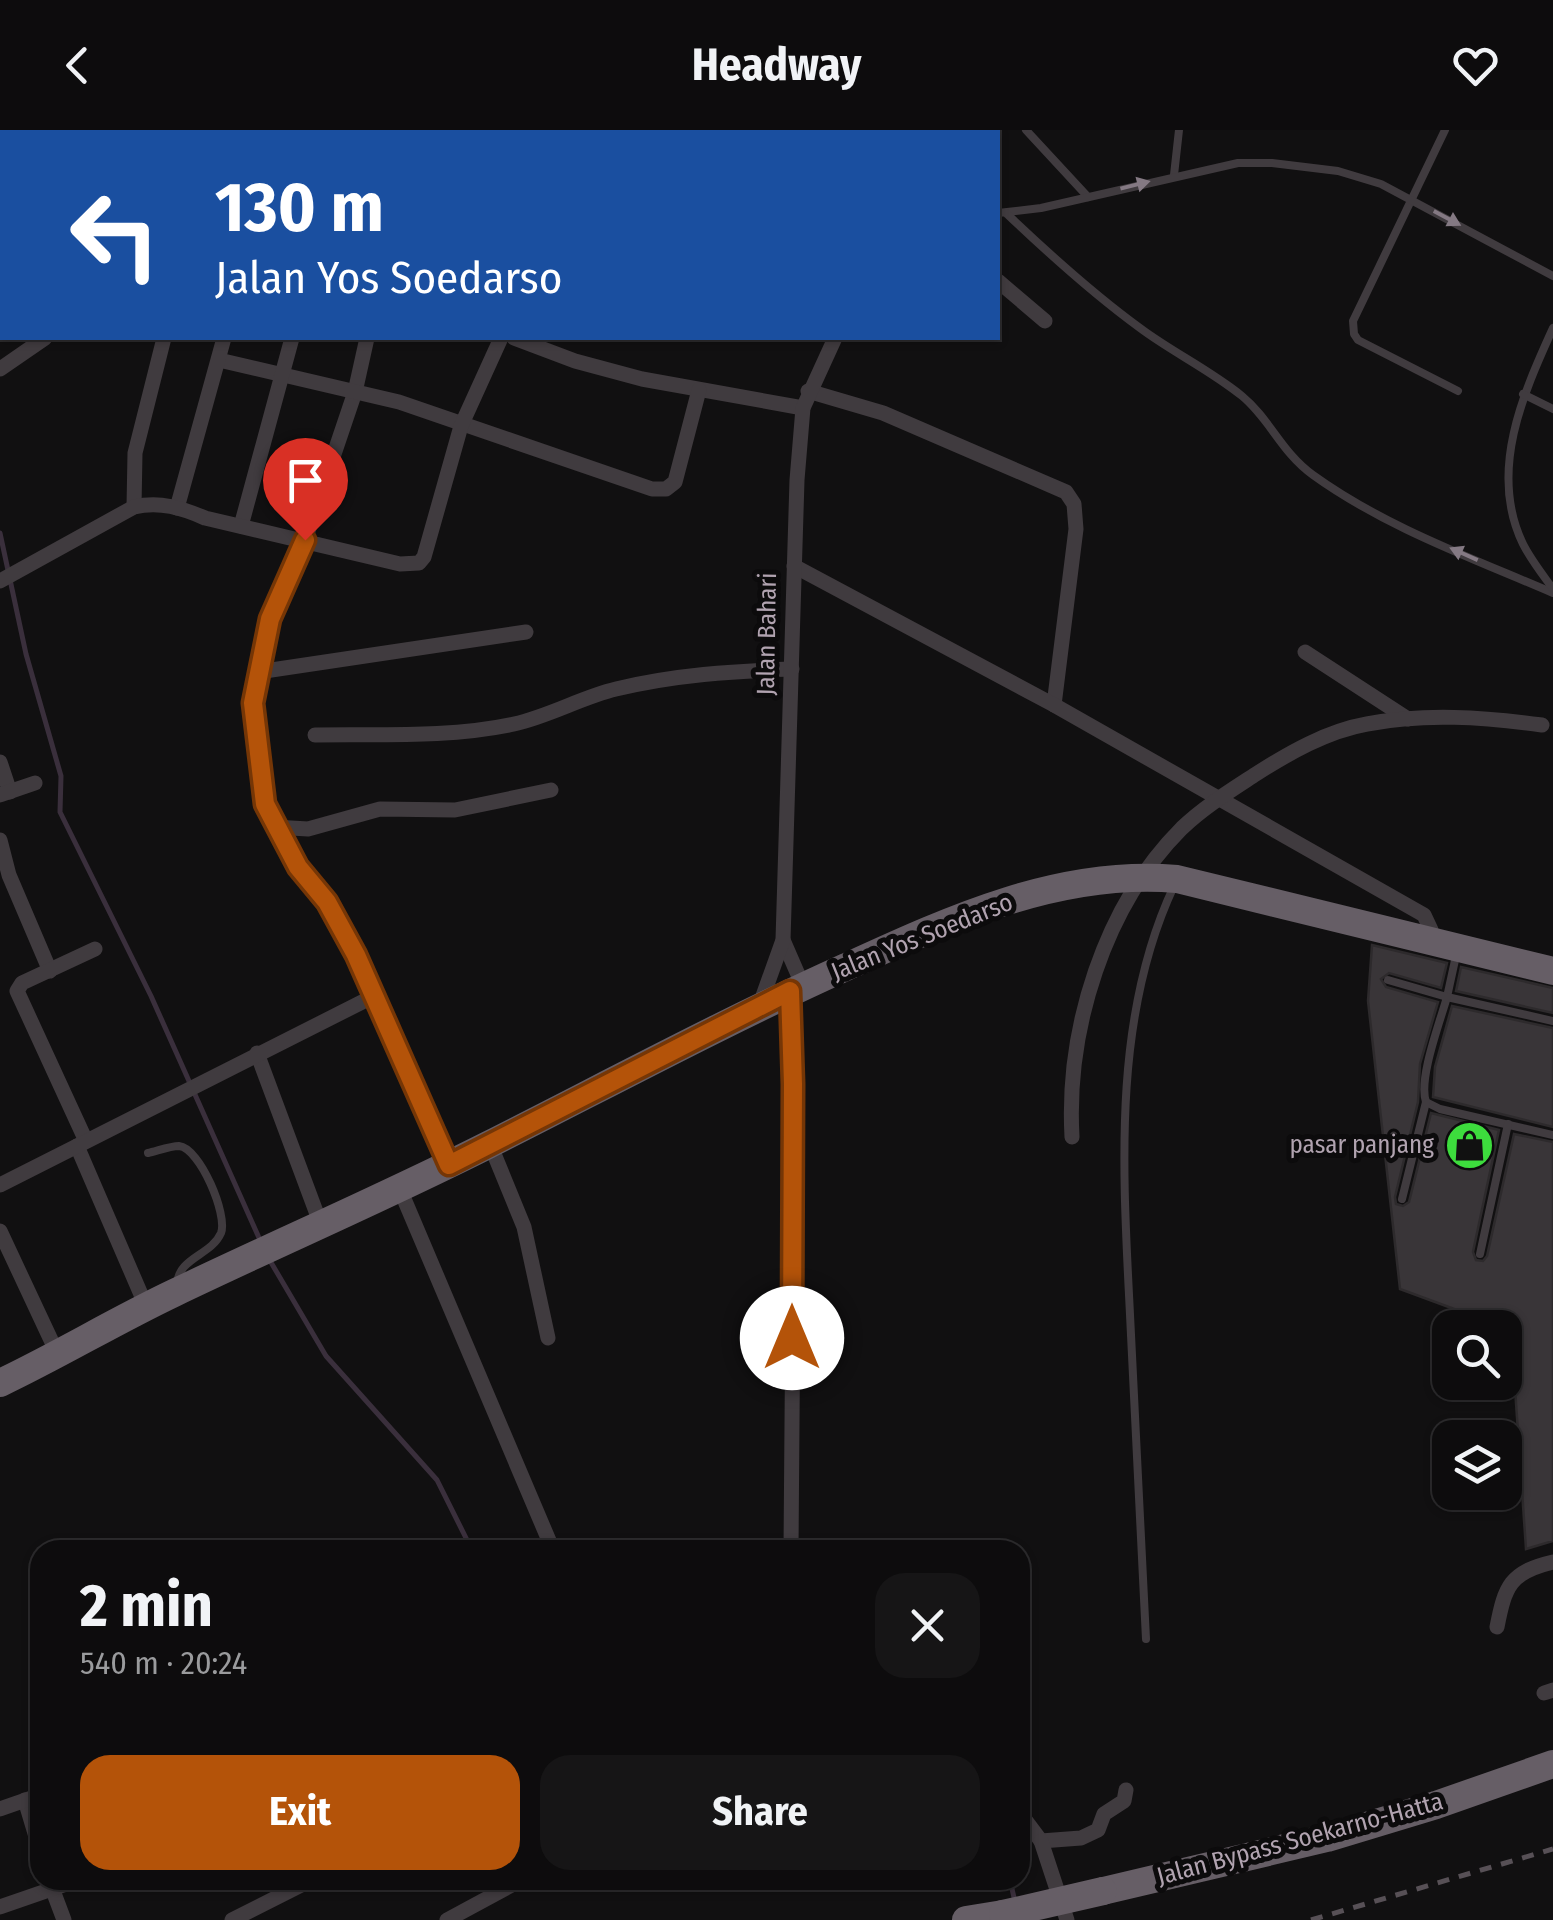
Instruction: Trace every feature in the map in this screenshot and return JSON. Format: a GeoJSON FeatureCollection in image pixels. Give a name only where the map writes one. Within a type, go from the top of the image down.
{"type":"FeatureCollection","features":[{"type":"Feature","properties":{"kind":"highway","name":"Jalan Yos Soedarso"},"geometry":{"type":"LineString","coordinates":[[0,1384],[146,1306],[449,1165],[758,1007],[926,930],[1029,893],[1143,876],[1177,879],[1553,970]]}},
{"type":"Feature","properties":{"kind":"highway","name":"Jalan Bypass Soekarno-Hatta"},"geometry":{"type":"LineString","coordinates":[[966,1920],[1327,1838],[1553,1764]]}},
{"type":"Feature","properties":{"kind":"street"},"geometry":{"type":"LineString","coordinates":[[1000,283],[1045,321]]}},
{"type":"Feature","properties":{"kind":"street"},"geometry":{"type":"LineString","coordinates":[[0,369],[42,340]]}},
{"type":"Feature","properties":{"kind":"street"},"geometry":{"type":"LineString","coordinates":[[134,507],[135,453],[163,340]]}},
{"type":"Feature","properties":{"kind":"street"},"geometry":{"type":"LineString","coordinates":[[177,508],[223,340]]}},
{"type":"Feature","properties":{"kind":"street"},"geometry":{"type":"LineString","coordinates":[[241,526],[292,340]]}},
{"type":"Feature","properties":{"kind":"street"},"geometry":{"type":"LineString","coordinates":[[367,340],[354,392],[305,540],[270,619],[253,703],[256,742],[265,804],[274,827],[298,867],[327,902],[376,995],[449,1165]]}},
{"type":"Feature","properties":{"kind":"street"},"geometry":{"type":"LineString","coordinates":[[0,581],[134,507],[160,504],[400,564],[419,563],[424,557],[461,426],[500,340]]}},
{"type":"Feature","properties":{"kind":"street"},"geometry":{"type":"LineString","coordinates":[[519,340],[576,362],[699,390],[803,408]]}},
{"type":"Feature","properties":{"kind":"street","name":"Jalan Bahari"},"geometry":{"type":"LineString","coordinates":[[796,989],[783,940],[794,566],[803,408],[834,340]]}},
{"type":"Feature","properties":{"kind":"street"},"geometry":{"type":"LineString","coordinates":[[218,360],[398,402],[652,489],[676,482],[699,390]]}},
{"type":"Feature","properties":{"kind":"street"},"geometry":{"type":"LineString","coordinates":[[808,391],[883,413],[1066,492],[1074,504],[1076,528],[1054,705]]}},
{"type":"Feature","properties":{"kind":"street"},"geometry":{"type":"LineString","coordinates":[[794,566],[1054,705],[1424,916],[1431,930],[1428,939]]}},
{"type":"Feature","properties":{"kind":"street"},"geometry":{"type":"LineString","coordinates":[[258,672],[526,632]]}},
{"type":"Feature","properties":{"kind":"street"},"geometry":{"type":"LineString","coordinates":[[1305,652],[1408,719]]}},
{"type":"Feature","properties":{"kind":"street"},"geometry":{"type":"LineString","coordinates":[[315,735],[441,734],[514,724],[613,690],[718,671],[792,669]]}},
{"type":"Feature","properties":{"kind":"street"},"geometry":{"type":"LineString","coordinates":[[1072,1137],[1070,1105],[1084,1007],[1122,913],[1143,876],[1180,830],[1216,800],[1278,760],[1328,735],[1365,724],[1487,718],[1542,724]]}},
{"type":"Feature","properties":{"kind":"street"},"geometry":{"type":"LineString","coordinates":[[0,762],[5,793],[35,783]]}},
{"type":"Feature","properties":{"kind":"street"},"geometry":{"type":"LineString","coordinates":[[274,827],[308,828],[380,810],[455,810],[551,790]]}},
{"type":"Feature","properties":{"kind":"street"},"geometry":{"type":"LineString","coordinates":[[0,840],[9,874],[50,971]]}},
{"type":"Feature","properties":{"kind":"street","name":"Jalan Bahari"},"geometry":{"type":"LineString","coordinates":[[758,1007],[783,940]]}},
{"type":"Feature","properties":{"kind":"street"},"geometry":{"type":"LineString","coordinates":[[0,998],[22,983],[95,949]]}},
{"type":"Feature","properties":{"kind":"street"},"geometry":{"type":"LineString","coordinates":[[791,1540],[796,989]]}},
{"type":"Feature","properties":{"kind":"street"},"geometry":{"type":"LineString","coordinates":[[17,990],[146,1306]]}},
{"type":"Feature","properties":{"kind":"street"},"geometry":{"type":"LineString","coordinates":[[0,1185],[376,995]]}},
{"type":"Feature","properties":{"kind":"street"},"geometry":{"type":"LineString","coordinates":[[257,1054],[321,1225]]}},
{"type":"Feature","properties":{"kind":"street"},"geometry":{"type":"LineString","coordinates":[[490,1144],[524,1227],[548,1338]]}},
{"type":"Feature","properties":{"kind":"street"},"geometry":{"type":"LineString","coordinates":[[400,1187],[549,1540]]}},
{"type":"Feature","properties":{"kind":"street"},"geometry":{"type":"LineString","coordinates":[[0,1231],[58,1355]]}},
{"type":"Feature","properties":{"kind":"street"},"geometry":{"type":"LineString","coordinates":[[1497,1627],[1512,1580],[1527,1568],[1553,1562]]}},
{"type":"Feature","properties":{"kind":"street"},"geometry":{"type":"LineString","coordinates":[[1041,1840],[1092,1834],[1098,1830],[1104,1814],[1124,1801],[1126,1790]]}},
{"type":"Feature","properties":{"kind":"street"},"geometry":{"type":"LineString","coordinates":[[0,1810],[30,1798]]}},
{"type":"Feature","properties":{"kind":"street"},"geometry":{"type":"LineString","coordinates":[[1030,1826],[1041,1840],[1067,1920]]}},
{"type":"Feature","properties":{"kind":"street"},"geometry":{"type":"LineString","coordinates":[[0,1907],[37,1890]]}},
{"type":"Feature","properties":{"kind":"street"},"geometry":{"type":"LineString","coordinates":[[52,1890],[64,1920]]}},
{"type":"Feature","properties":{"kind":"street"},"geometry":{"type":"LineString","coordinates":[[232,1920],[292,1890]]}},
{"type":"Feature","properties":{"kind":"street"},"geometry":{"type":"LineString","coordinates":[[447,1920],[502,1890]]}},
{"type":"Feature","properties":{"kind":"lane"},"geometry":{"type":"LineString","coordinates":[[1026,130],[1088,197]]}},
{"type":"Feature","properties":{"kind":"lane"},"geometry":{"type":"LineString","coordinates":[[1174,175],[1180,130]]}},
{"type":"Feature","properties":{"kind":"lane"},"geometry":{"type":"LineString","coordinates":[[1444,130],[1357,308],[1354,334],[1358,340],[1458,392]]}},
{"type":"Feature","properties":{"kind":"lane"},"geometry":{"type":"LineString","coordinates":[[1002,213],[1238,163],[1272,163],[1338,171],[1381,184],[1553,276]]}},
{"type":"Feature","properties":{"kind":"lane"},"geometry":{"type":"LineString","coordinates":[[1002,213],[1142,329],[1224,383],[1259,413],[1284,450],[1335,489],[1394,524],[1553,591]]}},
{"type":"Feature","properties":{"kind":"lane"},"geometry":{"type":"LineString","coordinates":[[1553,328],[1523,394],[1509,449],[1511,499],[1522,542],[1553,591]]}},
{"type":"Feature","properties":{"kind":"lane"},"geometry":{"type":"LineString","coordinates":[[1523,394],[1553,410]]}},
{"type":"Feature","properties":{"kind":"lane"},"geometry":{"type":"LineString","coordinates":[[1146,1639],[1125,1203],[1127,1086],[1138,993],[1153,929],[1177,879]]}},
{"type":"Feature","properties":{"kind":"lane"},"geometry":{"type":"LineString","coordinates":[[1402,1199],[1426,1102],[1425,1079],[1458,947]]}},
{"type":"Feature","properties":{"kind":"lane"},"geometry":{"type":"LineString","coordinates":[[1388,980],[1553,1020]]}},
{"type":"Feature","properties":{"kind":"lane"},"geometry":{"type":"LineString","coordinates":[[1426,1102],[1440,1109],[1553,1135]]}},
{"type":"Feature","properties":{"kind":"lane"},"geometry":{"type":"LineString","coordinates":[[1480,1254],[1508,1124]]}},
{"type":"Feature","properties":{"kind":"lane"},"geometry":{"type":"LineString","coordinates":[[148,1153],[180,1146],[189,1150],[208,1177],[222,1216],[222,1231],[214,1243],[188,1262],[178,1276],[178,1291]]}},
{"type":"Feature","properties":{"kind":"building","name":"pasar panjang"},"geometry":{"type":"Polygon","coordinates":[[[1372,945],[1447,963],[1441,988],[1389,973],[1381,979],[1386,987],[1438,1002],[1420,1064],[1418,1102],[1396,1204],[1403,1206],[1409,1202],[1431,1113],[1499,1130],[1473,1252],[1476,1260],[1483,1261],[1514,1134],[1553,1142],[1553,1541],[1526,1549],[1522,1420],[1517,1420],[1516,1400],[1522,1400],[1522,1310],[1457,1310],[1400,1289],[1368,1001],[1372,945]]]}},
{"type":"Feature","properties":{"kind":"building"},"geometry":{"type":"Polygon","coordinates":[[[1461,967],[1553,988],[1553,1013],[1456,991],[1461,967]]]}},
{"type":"Feature","properties":{"kind":"building"},"geometry":{"type":"Polygon","coordinates":[[[1452,1006],[1553,1028],[1553,1127],[1433,1097],[1435,1067],[1452,1006]]]}},
{"type":"Feature","properties":{"kind":"waterway"},"geometry":{"type":"LineString","coordinates":[[0,533],[26,654],[61,776],[60,812],[151,996],[260,1240]]}},
{"type":"Feature","properties":{"kind":"waterway"},"geometry":{"type":"LineString","coordinates":[[269,1259],[326,1356],[437,1480],[467,1540]]}},
{"type":"Feature","properties":{"kind":"waterway"},"geometry":{"type":"LineString","coordinates":[[1012,1890],[1015,1902]]}},
{"type":"Feature","properties":{"kind":"railway"},"geometry":{"type":"LineString","coordinates":[[1311,1920],[1553,1849]]}},
{"type":"Feature","properties":{"kind":"place","name":"pasar panjang"},"geometry":{"type":"Point","coordinates":[1469,1145]}},
{"type":"Feature","properties":{"kind":"route"},"geometry":{"type":"LineString","coordinates":[[305,540],[270,619],[253,703],[265,804],[298,867],[327,902],[356,955],[449,1165],[790,991],[792,1338]]}}]}
